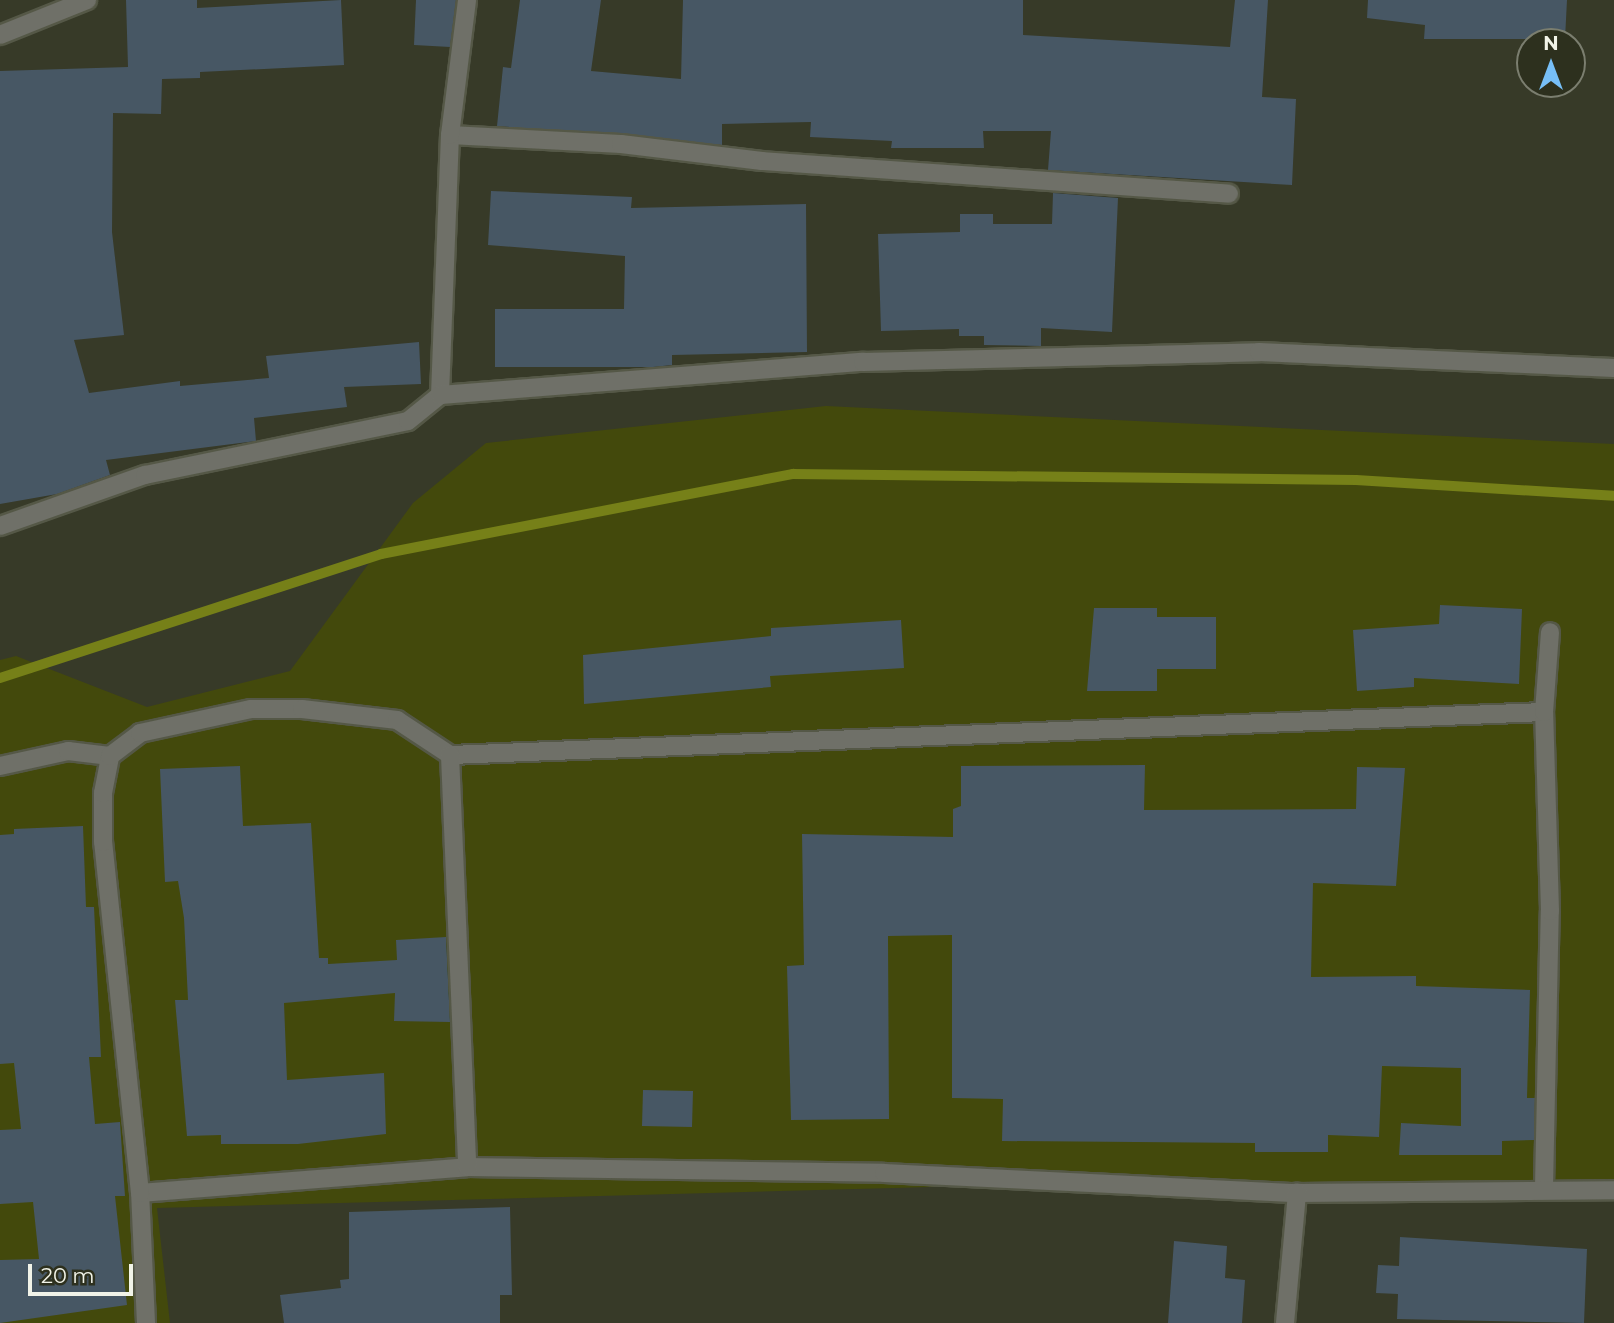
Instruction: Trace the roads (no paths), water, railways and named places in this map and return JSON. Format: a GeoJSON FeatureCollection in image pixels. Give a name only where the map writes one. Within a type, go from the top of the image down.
{"type":"FeatureCollection","features":[{"type":"Feature","properties":{"kind":"street"},"geometry":{"type":"LineString","coordinates":[[0,35],[87,0]]}},
{"type":"Feature","properties":{"kind":"street"},"geometry":{"type":"LineString","coordinates":[[440,395],[450,135],[467,0]]}},
{"type":"Feature","properties":{"kind":"street"},"geometry":{"type":"LineString","coordinates":[[450,135],[621,144],[762,162],[1229,194]]}},
{"type":"Feature","properties":{"kind":"street"},"geometry":{"type":"LineString","coordinates":[[0,526],[145,475],[408,421],[440,395],[863,362],[1259,352],[1614,368]]}},
{"type":"Feature","properties":{"kind":"street"},"geometry":{"type":"LineString","coordinates":[[1544,1187],[1550,911],[1544,712],[1550,632]]}},
{"type":"Feature","properties":{"kind":"street"},"geometry":{"type":"LineString","coordinates":[[146,1323],[140,1193],[103,842],[103,793],[110,756],[140,733],[251,709],[397,720],[450,755],[1544,712]]}},
{"type":"Feature","properties":{"kind":"street"},"geometry":{"type":"LineString","coordinates":[[0,766],[68,751],[110,756]]}},
{"type":"Feature","properties":{"kind":"street"},"geometry":{"type":"LineString","coordinates":[[450,755],[467,1167]]}},
{"type":"Feature","properties":{"kind":"street"},"geometry":{"type":"LineString","coordinates":[[140,1193],[467,1167],[884,1172],[1297,1193],[1544,1187],[1614,1190]]}},
{"type":"Feature","properties":{"kind":"street"},"geometry":{"type":"LineString","coordinates":[[1285,1323],[1297,1193]]}},
{"type":"Feature","properties":{"kind":"waterway"},"geometry":{"type":"LineString","coordinates":[[0,678],[381,554],[793,474],[1356,480],[1614,496]]}}]}
